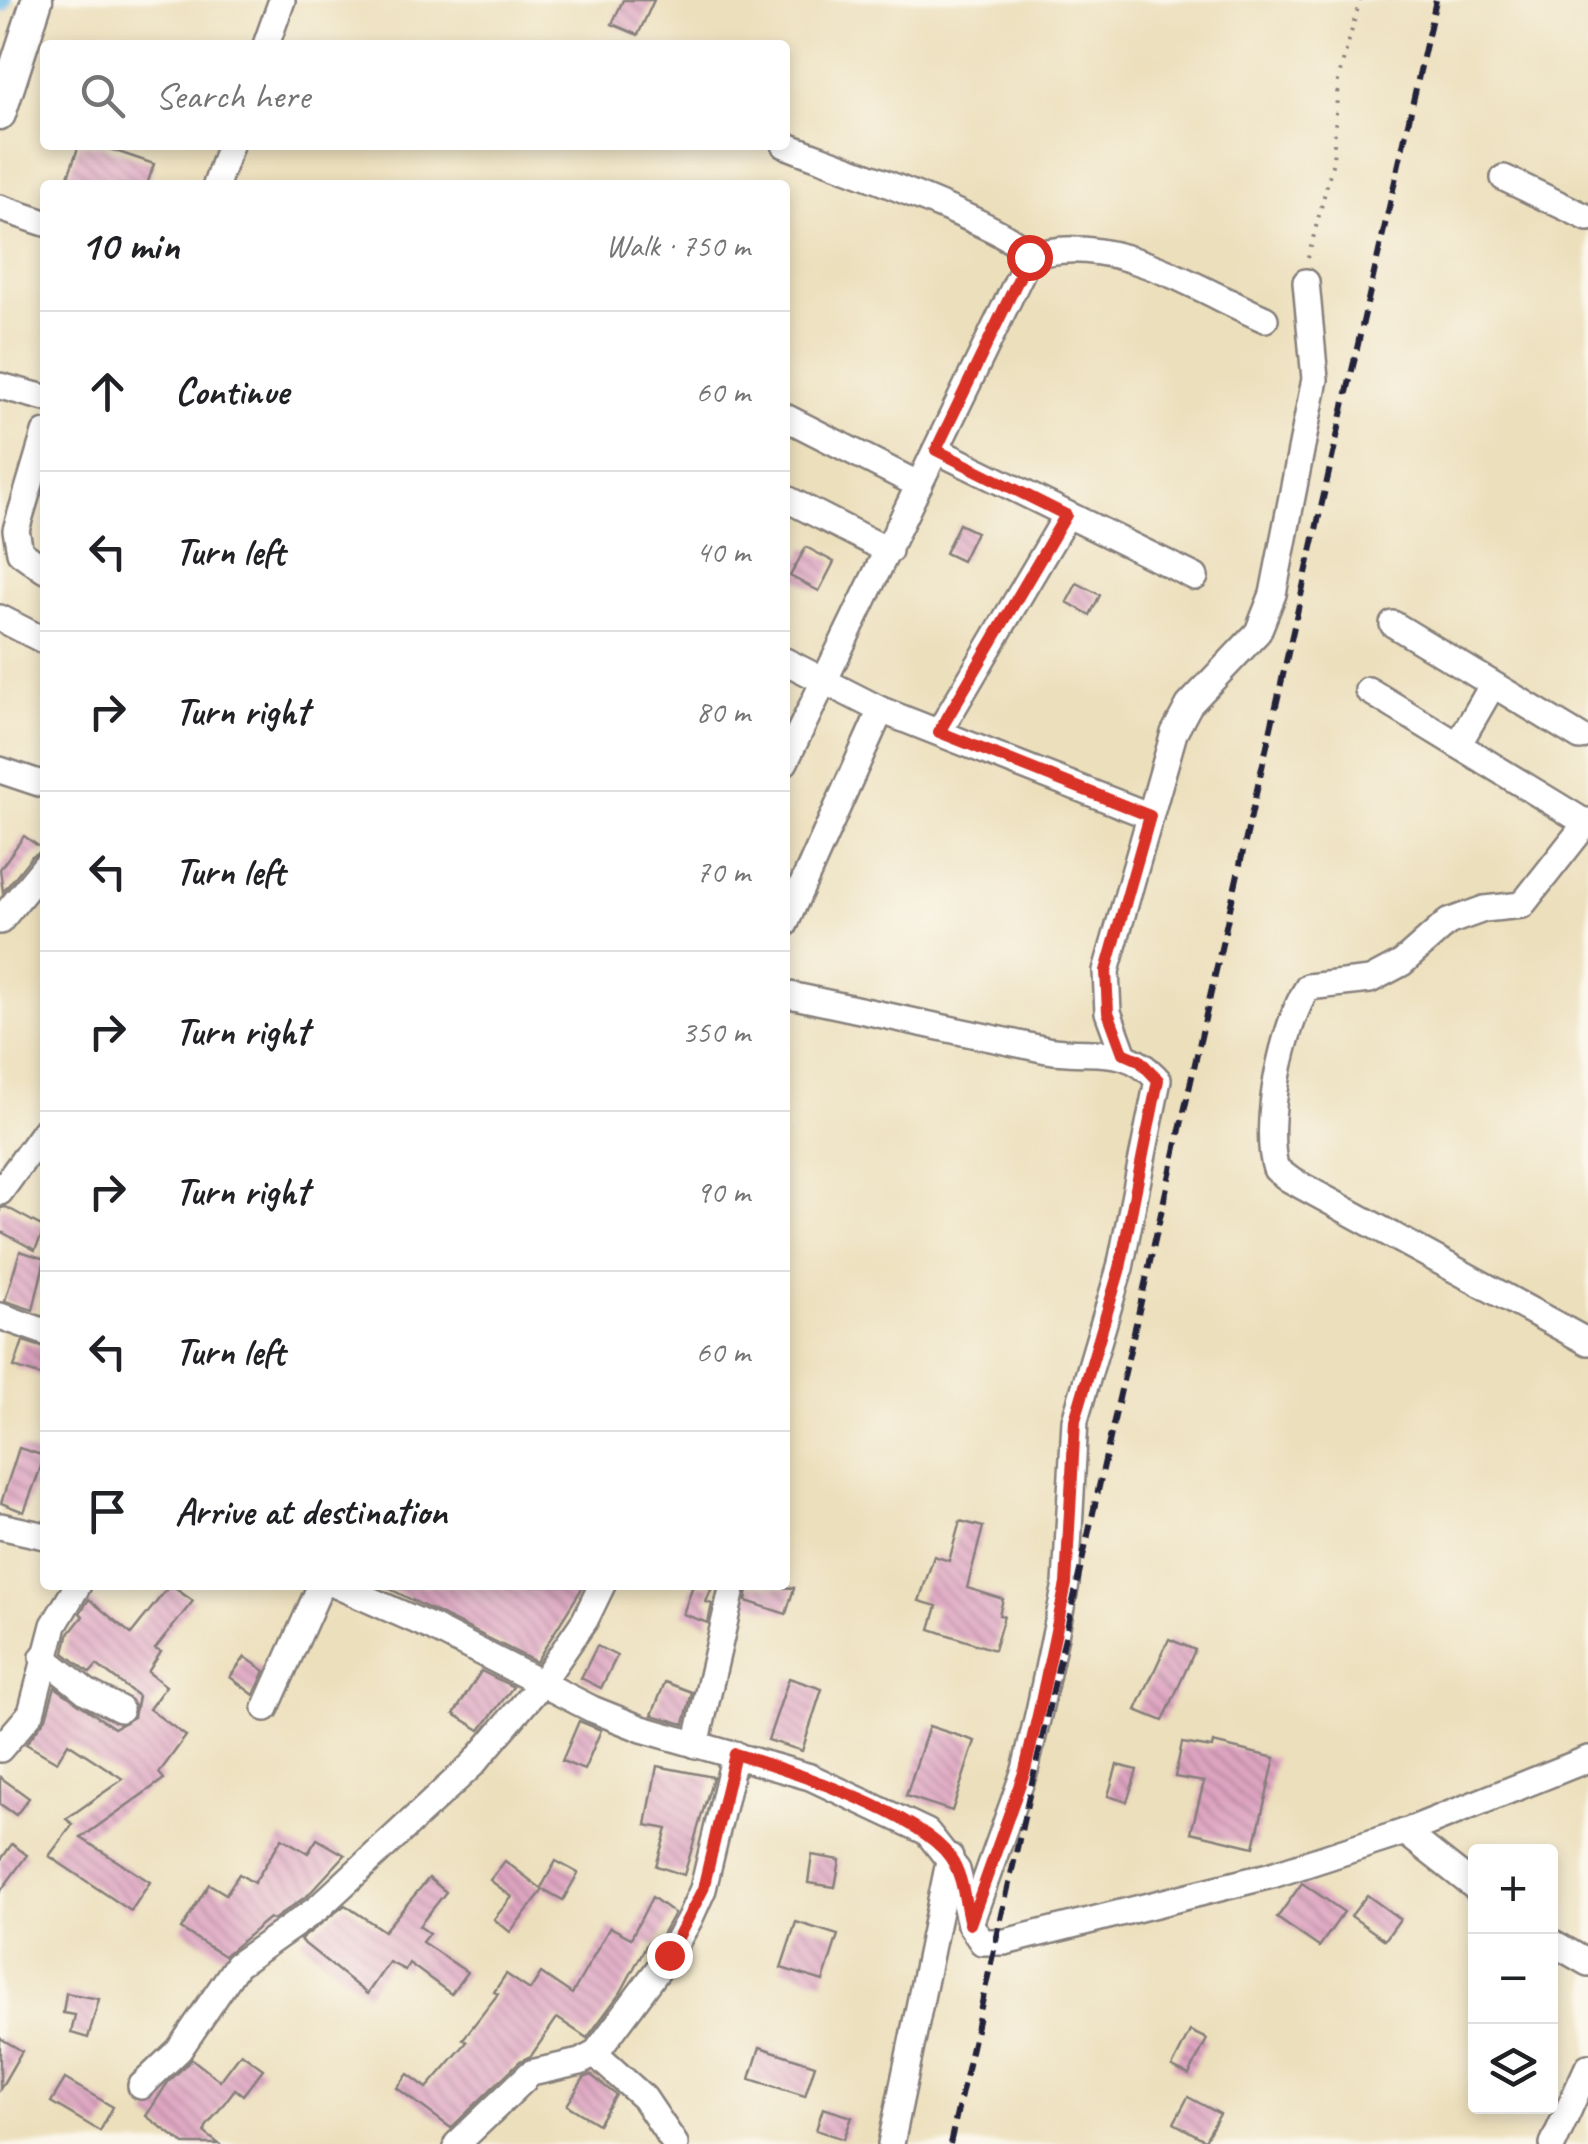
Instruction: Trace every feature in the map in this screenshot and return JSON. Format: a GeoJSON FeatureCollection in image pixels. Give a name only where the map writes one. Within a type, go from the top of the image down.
{"type":"FeatureCollection","features":[{"type":"Feature","properties":{"kind":"street"},"geometry":{"type":"LineString","coordinates":[[0,114],[37,0]]}},
{"type":"Feature","properties":{"kind":"street"},"geometry":{"type":"LineString","coordinates":[[268,40],[282,0]]}},
{"type":"Feature","properties":{"kind":"street"},"geometry":{"type":"LineString","coordinates":[[790,147],[980,223],[1023,245],[1029,257]]}},
{"type":"Feature","properties":{"kind":"street"},"geometry":{"type":"LineString","coordinates":[[218,180],[228,150]]}},
{"type":"Feature","properties":{"kind":"street"},"geometry":{"type":"LineString","coordinates":[[1504,178],[1588,218]]}},
{"type":"Feature","properties":{"kind":"street"},"geometry":{"type":"LineString","coordinates":[[0,208],[40,220]]}},
{"type":"Feature","properties":{"kind":"street"},"geometry":{"type":"LineString","coordinates":[[1029,257],[1065,248],[1121,256],[1265,319]]}},
{"type":"Feature","properties":{"kind":"street"},"geometry":{"type":"LineString","coordinates":[[790,749],[827,681],[1029,257]]}},
{"type":"Feature","properties":{"kind":"street"},"geometry":{"type":"LineString","coordinates":[[1123,1053],[1108,1012],[1106,971],[1182,716],[1247,646],[1272,594],[1314,379],[1306,282]]}},
{"type":"Feature","properties":{"kind":"street"},"geometry":{"type":"LineString","coordinates":[[0,386],[40,397]]}},
{"type":"Feature","properties":{"kind":"street"},"geometry":{"type":"LineString","coordinates":[[790,420],[919,485]]}},
{"type":"Feature","properties":{"kind":"street"},"geometry":{"type":"LineString","coordinates":[[936,450],[1195,577]]}},
{"type":"Feature","properties":{"kind":"street"},"geometry":{"type":"LineString","coordinates":[[40,451],[16,540],[20,552],[40,566]]}},
{"type":"Feature","properties":{"kind":"street"},"geometry":{"type":"LineString","coordinates":[[790,501],[889,551]]}},
{"type":"Feature","properties":{"kind":"street"},"geometry":{"type":"LineString","coordinates":[[939,732],[1066,515]]}},
{"type":"Feature","properties":{"kind":"street"},"geometry":{"type":"LineString","coordinates":[[0,618],[40,638]]}},
{"type":"Feature","properties":{"kind":"street"},"geometry":{"type":"LineString","coordinates":[[1393,624],[1580,737]]}},
{"type":"Feature","properties":{"kind":"street"},"geometry":{"type":"LineString","coordinates":[[790,663],[880,710],[1150,816]]}},
{"type":"Feature","properties":{"kind":"street"},"geometry":{"type":"LineString","coordinates":[[1458,745],[1492,686]]}},
{"type":"Feature","properties":{"kind":"street"},"geometry":{"type":"LineString","coordinates":[[1368,690],[1587,822],[1522,904],[1510,910],[1484,909],[1448,922],[1402,963],[1370,980],[1308,987],[1289,1037],[1269,1128],[1276,1169],[1588,1342]]}},
{"type":"Feature","properties":{"kind":"street"},"geometry":{"type":"LineString","coordinates":[[790,913],[880,710]]}},
{"type":"Feature","properties":{"kind":"street"},"geometry":{"type":"LineString","coordinates":[[1,772],[40,784]]}},
{"type":"Feature","properties":{"kind":"street"},"geometry":{"type":"LineString","coordinates":[[0,921],[40,872]]}},
{"type":"Feature","properties":{"kind":"street"},"geometry":{"type":"LineString","coordinates":[[790,995],[1047,1050],[1090,1056],[1123,1053],[1139,1060],[1158,1080],[1120,1268],[1075,1420],[1066,1584],[1039,1711],[1025,1770],[970,1924]]}},
{"type":"Feature","properties":{"kind":"street"},"geometry":{"type":"LineString","coordinates":[[5,1175],[40,1136]]}},
{"type":"Feature","properties":{"kind":"street"},"geometry":{"type":"LineString","coordinates":[[0,1316],[40,1330]]}},
{"type":"Feature","properties":{"kind":"street"},"geometry":{"type":"LineString","coordinates":[[0,1526],[40,1535]]}},
{"type":"Feature","properties":{"kind":"street"},"geometry":{"type":"LineString","coordinates":[[0,1749],[30,1712],[43,1657],[60,1614],[75,1590]]}},
{"type":"Feature","properties":{"kind":"street"},"geometry":{"type":"LineString","coordinates":[[266,1708],[319,1590]]}},
{"type":"Feature","properties":{"kind":"street"},"geometry":{"type":"LineString","coordinates":[[347,1590],[430,1626],[540,1685],[642,1729],[810,1777],[927,1832],[950,1857],[962,1884],[970,1924],[982,1942],[1004,1942],[1272,1875],[1405,1832],[1588,1759]]}},
{"type":"Feature","properties":{"kind":"street"},"geometry":{"type":"LineString","coordinates":[[141,2086],[179,2050],[238,1965],[318,1908],[473,1764],[540,1685],[585,1620],[600,1590]]}},
{"type":"Feature","properties":{"kind":"street"},"geometry":{"type":"LineString","coordinates":[[696,1745],[732,1590]]}},
{"type":"Feature","properties":{"kind":"street"},"geometry":{"type":"LineString","coordinates":[[43,1657],[87,1692],[120,1709]]}},
{"type":"Feature","properties":{"kind":"street"},"geometry":{"type":"LineString","coordinates":[[457,2144],[531,2073],[580,2062],[594,2054],[669,1955],[703,1889],[735,1754]]}},
{"type":"Feature","properties":{"kind":"street"},"geometry":{"type":"LineString","coordinates":[[1405,1832],[1468,1882]]}},
{"type":"Feature","properties":{"kind":"street"},"geometry":{"type":"LineString","coordinates":[[891,2144],[950,1857]]}},
{"type":"Feature","properties":{"kind":"street"},"geometry":{"type":"LineString","coordinates":[[1558,1946],[1588,1963]]}},
{"type":"Feature","properties":{"kind":"street"},"geometry":{"type":"LineString","coordinates":[[594,2054],[644,2098],[675,2144]]}},
{"type":"Feature","properties":{"kind":"street"},"geometry":{"type":"LineString","coordinates":[[1553,2144],[1588,2067]]}},
{"type":"Feature","properties":{"kind":"path"},"geometry":{"type":"LineString","coordinates":[[1306,282],[1308,251],[1333,161],[1338,80],[1360,0]]}},
{"type":"Feature","properties":{"kind":"building"},"geometry":{"type":"Polygon","coordinates":[[[623,0],[654,0],[638,35],[612,24],[623,0]]]}},
{"type":"Feature","properties":{"kind":"building"},"geometry":{"type":"Polygon","coordinates":[[[77,150],[113,150],[154,164],[149,180],[67,180],[77,150]]]}},
{"type":"Feature","properties":{"kind":"building"},"geometry":{"type":"Polygon","coordinates":[[[959,524],[976,532],[962,561],[945,553],[959,524]]]}},
{"type":"Feature","properties":{"kind":"building"},"geometry":{"type":"Polygon","coordinates":[[[806,547],[834,562],[819,591],[790,576],[806,547]]]}},
{"type":"Feature","properties":{"kind":"building"},"geometry":{"type":"Polygon","coordinates":[[[1077,583],[1100,595],[1090,615],[1067,602],[1077,583]]]}},
{"type":"Feature","properties":{"kind":"building"},"geometry":{"type":"Polygon","coordinates":[[[24,836],[40,847],[40,852],[32,856],[3,892],[0,869],[24,836]]]}},
{"type":"Feature","properties":{"kind":"building"},"geometry":{"type":"Polygon","coordinates":[[[6,1207],[40,1225],[35,1250],[0,1231],[0,1208],[6,1207]]]}},
{"type":"Feature","properties":{"kind":"building"},"geometry":{"type":"Polygon","coordinates":[[[20,1251],[40,1257],[40,1280],[33,1310],[5,1301],[20,1251]]]}},
{"type":"Feature","properties":{"kind":"building"},"geometry":{"type":"Polygon","coordinates":[[[23,1341],[40,1346],[40,1375],[14,1367],[23,1341]]]}},
{"type":"Feature","properties":{"kind":"building"},"geometry":{"type":"Polygon","coordinates":[[[19,1448],[40,1454],[40,1469],[24,1512],[1,1503],[19,1448]]]}},
{"type":"Feature","properties":{"kind":"building"},"geometry":{"type":"Polygon","coordinates":[[[960,1521],[983,1527],[967,1588],[1003,1599],[999,1615],[1004,1616],[994,1650],[930,1629],[937,1606],[919,1601],[934,1556],[949,1561],[960,1521]]]}},
{"type":"Feature","properties":{"kind":"building"},"geometry":{"type":"Polygon","coordinates":[[[794,1588],[786,1614],[746,1601],[748,1590],[794,1588]]]}},
{"type":"Feature","properties":{"kind":"building"},"geometry":{"type":"Polygon","coordinates":[[[166,1590],[177,1590],[193,1601],[155,1649],[161,1652],[148,1672],[166,1686],[149,1709],[186,1736],[159,1773],[164,1779],[81,1838],[150,1882],[131,1911],[49,1856],[73,1824],[66,1819],[123,1779],[68,1743],[57,1762],[26,1744],[46,1718],[55,1687],[114,1728],[134,1717],[138,1696],[97,1665],[90,1673],[64,1653],[68,1635],[83,1616],[80,1613],[89,1599],[131,1634],[166,1590]]]}},
{"type":"Feature","properties":{"kind":"building"},"geometry":{"type":"Polygon","coordinates":[[[392,1590],[581,1590],[536,1662],[392,1590]]]}},
{"type":"Feature","properties":{"kind":"building"},"geometry":{"type":"Polygon","coordinates":[[[691,1590],[711,1590],[706,1602],[712,1604],[708,1623],[683,1614],[691,1590]]]}},
{"type":"Feature","properties":{"kind":"building"},"geometry":{"type":"Polygon","coordinates":[[[1169,1639],[1195,1650],[1163,1721],[1136,1710],[1169,1639]]]}},
{"type":"Feature","properties":{"kind":"building"},"geometry":{"type":"Polygon","coordinates":[[[597,1646],[617,1656],[601,1688],[581,1678],[597,1646]]]}},
{"type":"Feature","properties":{"kind":"building"},"geometry":{"type":"Polygon","coordinates":[[[245,1657],[265,1671],[254,1695],[230,1677],[245,1657]]]}},
{"type":"Feature","properties":{"kind":"building"},"geometry":{"type":"Polygon","coordinates":[[[481,1671],[513,1687],[480,1730],[454,1714],[481,1671]]]}},
{"type":"Feature","properties":{"kind":"building"},"geometry":{"type":"Polygon","coordinates":[[[789,1678],[822,1689],[802,1751],[768,1740],[789,1678]]]}},
{"type":"Feature","properties":{"kind":"building"},"geometry":{"type":"Polygon","coordinates":[[[665,1682],[692,1692],[684,1724],[652,1715],[665,1682]]]}},
{"type":"Feature","properties":{"kind":"building"},"geometry":{"type":"Polygon","coordinates":[[[579,1721],[601,1730],[584,1770],[562,1761],[579,1721]]]}},
{"type":"Feature","properties":{"kind":"building"},"geometry":{"type":"Polygon","coordinates":[[[929,1726],[975,1741],[952,1811],[906,1796],[929,1726]]]}},
{"type":"Feature","properties":{"kind":"building"},"geometry":{"type":"Polygon","coordinates":[[[1182,1743],[1212,1748],[1213,1743],[1275,1758],[1254,1847],[1191,1832],[1204,1782],[1175,1777],[1182,1743]]]}},
{"type":"Feature","properties":{"kind":"building"},"geometry":{"type":"Polygon","coordinates":[[[1117,1765],[1137,1770],[1127,1802],[1108,1796],[1117,1765]]]}},
{"type":"Feature","properties":{"kind":"building"},"geometry":{"type":"Polygon","coordinates":[[[657,1766],[713,1777],[684,1875],[656,1866],[667,1829],[646,1825],[657,1766]]]}},
{"type":"Feature","properties":{"kind":"building"},"geometry":{"type":"Polygon","coordinates":[[[0,1777],[29,1798],[16,1815],[0,1804],[0,1777]]]}},
{"type":"Feature","properties":{"kind":"building"},"geometry":{"type":"Polygon","coordinates":[[[282,1838],[308,1853],[317,1839],[345,1855],[308,1895],[273,1920],[269,1918],[224,1956],[181,1929],[209,1884],[226,1894],[239,1874],[254,1883],[282,1838]]]}},
{"type":"Feature","properties":{"kind":"building"},"geometry":{"type":"Polygon","coordinates":[[[12,1844],[27,1855],[0,1892],[0,1861],[12,1844]]]}},
{"type":"Feature","properties":{"kind":"building"},"geometry":{"type":"Polygon","coordinates":[[[812,1855],[840,1860],[835,1887],[808,1883],[812,1855]]]}},
{"type":"Feature","properties":{"kind":"building"},"geometry":{"type":"Polygon","coordinates":[[[505,1861],[543,1890],[510,1932],[494,1919],[512,1897],[490,1880],[505,1861]]]}},
{"type":"Feature","properties":{"kind":"building"},"geometry":{"type":"Polygon","coordinates":[[[556,1861],[578,1873],[563,1900],[541,1888],[556,1861]]]}},
{"type":"Feature","properties":{"kind":"building"},"geometry":{"type":"Polygon","coordinates":[[[429,1878],[446,1892],[419,1926],[429,1933],[422,1942],[467,1972],[451,1994],[409,1963],[405,1970],[389,1962],[367,1994],[300,1940],[345,1905],[384,1931],[429,1878]]]}},
{"type":"Feature","properties":{"kind":"building"},"geometry":{"type":"Polygon","coordinates":[[[1302,1883],[1344,1912],[1319,1947],[1277,1918],[1302,1883]]]}},
{"type":"Feature","properties":{"kind":"building"},"geometry":{"type":"Polygon","coordinates":[[[1367,1895],[1400,1919],[1385,1940],[1351,1916],[1367,1895]]]}},
{"type":"Feature","properties":{"kind":"building"},"geometry":{"type":"Polygon","coordinates":[[[652,1897],[674,1913],[656,1945],[648,1942],[621,1992],[587,2038],[557,2018],[531,2056],[520,2061],[451,2128],[397,2088],[408,2074],[427,2088],[467,2042],[463,2039],[498,1994],[494,1992],[506,1974],[530,1990],[541,1973],[572,1994],[610,1927],[631,1938],[652,1897]]]}},
{"type":"Feature","properties":{"kind":"building"},"geometry":{"type":"Polygon","coordinates":[[[796,1922],[838,1935],[823,1981],[781,1968],[796,1922]]]}},
{"type":"Feature","properties":{"kind":"building"},"geometry":{"type":"Polygon","coordinates":[[[66,1993],[99,1999],[88,2038],[71,2033],[75,2015],[63,2013],[66,1993]]]}},
{"type":"Feature","properties":{"kind":"building"},"geometry":{"type":"Polygon","coordinates":[[[1190,2031],[1207,2039],[1189,2075],[1172,2067],[1190,2031]]]}},
{"type":"Feature","properties":{"kind":"building"},"geometry":{"type":"Polygon","coordinates":[[[0,2038],[22,2051],[0,2089],[0,2038]]]}},
{"type":"Feature","properties":{"kind":"building"},"geometry":{"type":"Polygon","coordinates":[[[760,2047],[815,2065],[805,2096],[750,2079],[760,2047]]]}},
{"type":"Feature","properties":{"kind":"building"},"geometry":{"type":"Polygon","coordinates":[[[241,2053],[263,2069],[243,2095],[235,2089],[206,2127],[205,2133],[219,2144],[184,2144],[146,2116],[168,2082],[192,2059],[220,2081],[241,2053]]]}},
{"type":"Feature","properties":{"kind":"building"},"geometry":{"type":"Polygon","coordinates":[[[591,2075],[616,2095],[598,2124],[567,2105],[584,2078],[591,2075]]]}},
{"type":"Feature","properties":{"kind":"building"},"geometry":{"type":"Polygon","coordinates":[[[65,2079],[113,2107],[100,2131],[51,2102],[65,2079]]]}},
{"type":"Feature","properties":{"kind":"building"},"geometry":{"type":"Polygon","coordinates":[[[1188,2097],[1220,2114],[1205,2140],[1174,2123],[1188,2097]]]}},
{"type":"Feature","properties":{"kind":"building"},"geometry":{"type":"Polygon","coordinates":[[[823,2108],[852,2117],[844,2139],[816,2130],[823,2108]]]}},
{"type":"Feature","properties":{"kind":"railway"},"geometry":{"type":"LineString","coordinates":[[950,2144],[1436,0]]}},
{"type":"Feature","properties":{"kind":"route"},"geometry":{"type":"LineString","coordinates":[[669,1955],[703,1889],[735,1754],[810,1777],[927,1832],[957,1870],[970,1924],[1025,1770],[1049,1666],[1066,1584],[1068,1484],[1075,1420],[1120,1268],[1158,1080],[1139,1060],[1123,1053],[1105,991],[1112,947],[1150,816],[939,732],[1066,515],[936,450],[1029,257]]}}]}
